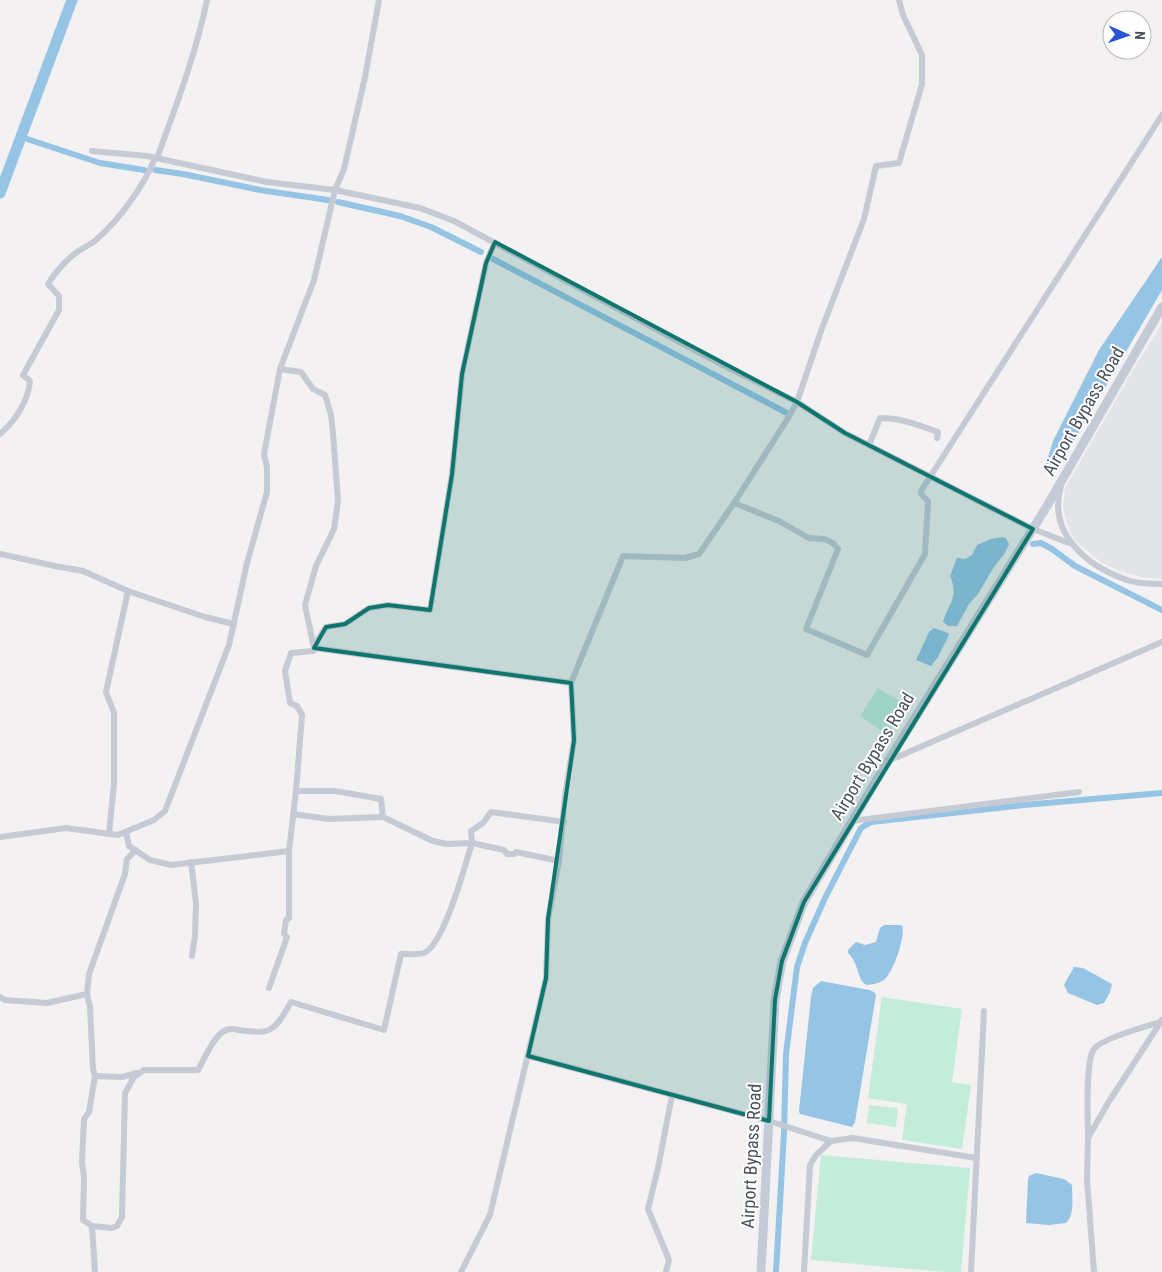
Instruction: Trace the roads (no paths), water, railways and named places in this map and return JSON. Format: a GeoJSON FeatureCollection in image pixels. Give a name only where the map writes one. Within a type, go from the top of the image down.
{"type":"FeatureCollection","features":[{"type":"Feature","properties":{"kind":"street"},"geometry":{"type":"LineString","coordinates":[[0,434],[9,426],[28,395],[30,382],[23,375],[58,310],[59,296],[48,284],[59,267],[78,251],[95,241],[109,227],[150,171],[176,107],[200,34],[207,0]]}},
{"type":"Feature","properties":{"kind":"street"},"geometry":{"type":"LineString","coordinates":[[0,837],[66,828],[118,835],[154,820],[165,811],[229,645],[247,563],[268,492],[267,467],[264,454],[280,369],[314,280],[335,190],[344,169],[363,86],[379,0]]}},
{"type":"Feature","properties":{"kind":"street"},"geometry":{"type":"LineString","coordinates":[[461,1272],[490,1215],[546,978],[548,919],[559,861],[565,795],[574,740],[571,683],[623,556],[680,558],[699,554],[734,503],[797,402],[821,330],[864,220],[876,166],[899,163],[922,84],[922,55],[903,15],[899,0]]}},
{"type":"Feature","properties":{"kind":"street"},"geometry":{"type":"LineString","coordinates":[[734,503],[779,521],[810,538],[824,539],[833,543],[838,548],[806,629],[867,655],[925,554],[928,501],[920,492],[929,475],[1162,115]]}},
{"type":"Feature","properties":{"kind":"street"},"geometry":{"type":"LineString","coordinates":[[92,151],[156,158],[267,182],[335,190],[420,208],[454,220],[536,266],[797,402],[845,433],[1032,529],[1069,543],[1104,570],[1128,580],[1162,584]]}},
{"type":"Feature","properties":{"kind":"street"},"geometry":{"type":"LineString","coordinates":[[269,988],[287,937],[284,934],[286,920],[289,918],[289,851],[302,715],[297,706],[290,703],[285,671],[291,654],[312,651],[326,627],[344,624],[369,608],[388,605],[430,610],[452,474],[462,374],[486,263],[495,242]]}},
{"type":"Feature","properties":{"kind":"street","name":"Airport Bypass Road"},"geometry":{"type":"LineString","coordinates":[[761,1272],[775,1000],[782,961],[804,902],[888,761],[1064,477],[1162,307]]}},
{"type":"Feature","properties":{"kind":"street"},"geometry":{"type":"LineString","coordinates":[[280,369],[301,372],[312,389],[325,395],[331,415],[338,501],[334,529],[316,566],[305,605],[314,648]]}},
{"type":"Feature","properties":{"kind":"street"},"geometry":{"type":"LineString","coordinates":[[869,445],[880,418],[895,418],[938,432],[937,438]]}},
{"type":"Feature","properties":{"kind":"street"},"geometry":{"type":"LineString","coordinates":[[1064,477],[1059,492],[1058,517],[1069,543]]}},
{"type":"Feature","properties":{"kind":"street"},"geometry":{"type":"LineString","coordinates":[[0,554],[84,571],[128,591],[205,617],[234,624]]}},
{"type":"Feature","properties":{"kind":"street"},"geometry":{"type":"LineString","coordinates":[[109,834],[114,783],[114,713],[106,692],[128,591]]}},
{"type":"Feature","properties":{"kind":"street"},"geometry":{"type":"LineString","coordinates":[[888,761],[1162,642]]}},
{"type":"Feature","properties":{"kind":"street"},"geometry":{"type":"LineString","coordinates":[[314,648],[571,683]]}},
{"type":"Feature","properties":{"kind":"street"},"geometry":{"type":"LineString","coordinates":[[296,791],[335,791],[381,799],[383,817]]}},
{"type":"Feature","properties":{"kind":"street"},"geometry":{"type":"LineString","coordinates":[[852,821],[1079,792]]}},
{"type":"Feature","properties":{"kind":"street"},"geometry":{"type":"LineString","coordinates":[[95,1076],[122,1076],[144,1070],[198,1070],[212,1045],[224,1031],[233,1028],[264,1032],[276,1027],[291,1002],[384,1030],[401,954],[424,953],[431,947],[447,921],[472,843],[471,831],[482,823],[490,812],[564,822]]}},
{"type":"Feature","properties":{"kind":"street"},"geometry":{"type":"LineString","coordinates":[[294,814],[329,819],[383,817],[446,844],[472,843],[504,850],[507,854],[514,854],[516,852],[559,861]]}},
{"type":"Feature","properties":{"kind":"street"},"geometry":{"type":"LineString","coordinates":[[126,832],[129,846],[150,860],[171,865],[289,851]]}},
{"type":"Feature","properties":{"kind":"street"},"geometry":{"type":"LineString","coordinates":[[136,850],[127,859],[125,874],[89,974],[87,994],[90,1006],[95,1076],[89,1112],[84,1119],[82,1220],[92,1226],[112,1228],[117,1226],[122,1216],[125,1093],[134,1077],[140,1072]]}},
{"type":"Feature","properties":{"kind":"street"},"geometry":{"type":"LineString","coordinates":[[191,862],[196,903],[192,956]]}},
{"type":"Feature","properties":{"kind":"street"},"geometry":{"type":"LineString","coordinates":[[0,997],[5,1000],[47,1003],[87,994]]}},
{"type":"Feature","properties":{"kind":"street"},"geometry":{"type":"LineString","coordinates":[[971,1272],[984,1011]]}},
{"type":"Feature","properties":{"kind":"street"},"geometry":{"type":"LineString","coordinates":[[1088,1138],[1108,1102],[1161,1021]]}},
{"type":"Feature","properties":{"kind":"street"},"geometry":{"type":"LineString","coordinates":[[1094,1272],[1087,1179],[1087,1091],[1090,1057],[1094,1049],[1107,1040],[1161,1021]]}},
{"type":"Feature","properties":{"kind":"street"},"geometry":{"type":"LineString","coordinates":[[528,1056],[769,1121],[831,1141],[853,1138],[976,1158]]}},
{"type":"Feature","properties":{"kind":"street"},"geometry":{"type":"LineString","coordinates":[[666,1272],[669,1260],[648,1209],[672,1095]]}},
{"type":"Feature","properties":{"kind":"street"},"geometry":{"type":"LineString","coordinates":[[804,1272],[810,1165],[816,1155],[831,1141]]}},
{"type":"Feature","properties":{"kind":"street"},"geometry":{"type":"LineString","coordinates":[[92,1226],[95,1272]]}},
{"type":"Feature","properties":{"kind":"water"},"geometry":{"type":"Polygon","coordinates":[[[1162,257],[1162,290],[1061,463],[1054,468],[1048,469],[1046,464],[1053,441],[1099,350],[1162,257]]]}},
{"type":"Feature","properties":{"kind":"water"},"geometry":{"type":"Polygon","coordinates":[[[1002,537],[1006,538],[1009,544],[1005,553],[978,594],[969,604],[957,626],[948,626],[943,622],[952,600],[954,589],[950,576],[957,558],[965,559],[972,555],[977,545],[1002,537]]]}},
{"type":"Feature","properties":{"kind":"water"},"geometry":{"type":"Polygon","coordinates":[[[934,628],[949,635],[938,657],[931,666],[916,660],[929,632],[934,628]]]}},
{"type":"Feature","properties":{"kind":"water"},"geometry":{"type":"Polygon","coordinates":[[[884,925],[902,925],[903,930],[899,952],[886,978],[875,984],[867,985],[861,979],[848,950],[856,942],[865,945],[876,942],[880,928],[884,925]]]}},
{"type":"Feature","properties":{"kind":"water"},"geometry":{"type":"Polygon","coordinates":[[[1074,967],[1083,968],[1112,984],[1104,1003],[1097,1005],[1068,993],[1064,985],[1074,967]]]}},
{"type":"Feature","properties":{"kind":"water"},"geometry":{"type":"Polygon","coordinates":[[[821,981],[869,990],[876,995],[855,1122],[852,1127],[800,1114],[799,1111],[811,997],[813,988],[821,981]]]}},
{"type":"Feature","properties":{"kind":"water"},"geometry":{"type":"Polygon","coordinates":[[[1036,1173],[1064,1179],[1072,1185],[1072,1211],[1066,1223],[1049,1225],[1026,1223],[1028,1180],[1029,1176],[1036,1173]]]}},
{"type":"Feature","properties":{"kind":"waterway"},"geometry":{"type":"LineString","coordinates":[[0,193],[72,0]]}},
{"type":"Feature","properties":{"kind":"waterway"},"geometry":{"type":"LineString","coordinates":[[21,137],[100,163],[144,170]]}},
{"type":"Feature","properties":{"kind":"waterway"},"geometry":{"type":"LineString","coordinates":[[155,170],[260,190],[328,200]]}},
{"type":"Feature","properties":{"kind":"waterway"},"geometry":{"type":"LineString","coordinates":[[338,202],[400,216],[431,227],[481,252]]}},
{"type":"Feature","properties":{"kind":"waterway"},"geometry":{"type":"LineString","coordinates":[[493,259],[787,413]]}},
{"type":"Feature","properties":{"kind":"waterway"},"geometry":{"type":"LineString","coordinates":[[1033,544],[1041,543],[1075,566],[1162,610]]}},
{"type":"Feature","properties":{"kind":"waterway"},"geometry":{"type":"LineString","coordinates":[[776,1272],[784,1133],[786,1054],[797,967],[805,943],[825,898],[861,828],[871,822],[1024,805],[1162,793]]}}]}
